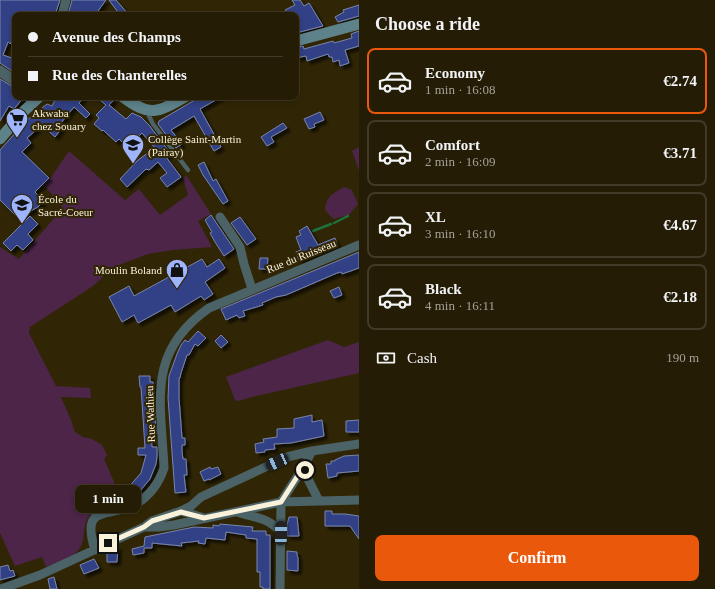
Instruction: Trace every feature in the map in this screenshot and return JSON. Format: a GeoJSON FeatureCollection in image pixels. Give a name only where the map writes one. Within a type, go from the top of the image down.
{"type":"FeatureCollection","features":[{"type":"Feature","properties":{"kind":"main road"},"geometry":{"type":"LineString","coordinates":[[299,40],[359,24]]}},
{"type":"Feature","properties":{"kind":"main road"},"geometry":{"type":"LineString","coordinates":[[0,139],[24,111],[36,100]]}},
{"type":"Feature","properties":{"kind":"main road"},"geometry":{"type":"LineString","coordinates":[[127,100],[136,107],[149,111],[161,110],[179,100]]}},
{"type":"Feature","properties":{"kind":"street"},"geometry":{"type":"LineString","coordinates":[[63,12],[66,0]]}},
{"type":"Feature","properties":{"kind":"street"},"geometry":{"type":"LineString","coordinates":[[0,71],[12,79]]}},
{"type":"Feature","properties":{"kind":"street"},"geometry":{"type":"LineString","coordinates":[[220,217],[240,247],[252,289]]}},
{"type":"Feature","properties":{"kind":"street","name":"Rue du Ruisseau"},"geometry":{"type":"LineString","coordinates":[[252,289],[359,245]]}},
{"type":"Feature","properties":{"kind":"street","name":"Rue Wathieu"},"geometry":{"type":"LineString","coordinates":[[95,550],[90,528],[92,521],[105,512],[135,504],[150,492],[160,478],[164,468],[160,385],[164,363],[175,341],[195,318],[209,308],[252,289]]}},
{"type":"Feature","properties":{"kind":"street"},"geometry":{"type":"LineString","coordinates":[[144,527],[152,521],[181,512],[206,495],[287,457],[312,451],[359,444]]}},
{"type":"Feature","properties":{"kind":"street"},"geometry":{"type":"LineString","coordinates":[[280,589],[281,502],[312,451]]}},
{"type":"Feature","properties":{"kind":"street"},"geometry":{"type":"LineString","coordinates":[[304,466],[308,480],[319,501]]}},
{"type":"Feature","properties":{"kind":"street"},"geometry":{"type":"LineString","coordinates":[[1,589],[40,575],[144,527],[167,526],[281,502],[359,500]]}},
{"type":"Feature","properties":{"kind":"street"},"geometry":{"type":"LineString","coordinates":[[195,503],[194,511],[204,518]]}},
{"type":"Feature","properties":{"kind":"street"},"geometry":{"type":"LineString","coordinates":[[236,511],[268,521],[281,533]]}},
{"type":"Feature","properties":{"kind":"street"},"geometry":{"type":"LineString","coordinates":[[181,512],[204,518]]}},
{"type":"Feature","properties":{"kind":"lane"},"geometry":{"type":"LineString","coordinates":[[149,111],[149,116],[153,124],[188,170]]}},
{"type":"Feature","properties":{"kind":"shaded area"},"geometry":{"type":"Polygon","coordinates":[[[359,147],[359,171],[352,151],[359,147]]]}},
{"type":"Feature","properties":{"kind":"shaded area"},"geometry":{"type":"Polygon","coordinates":[[[69,151],[125,200],[139,189],[160,215],[188,195],[183,179],[186,175],[211,214],[198,221],[212,247],[173,250],[148,254],[119,265],[106,272],[93,286],[30,327],[29,333],[56,386],[90,388],[91,398],[61,397],[75,432],[102,445],[107,455],[104,459],[124,502],[97,509],[88,517],[80,547],[77,552],[70,557],[46,567],[42,557],[15,566],[0,533],[0,247],[19,259],[63,208],[44,185],[69,151]]]}},
{"type":"Feature","properties":{"kind":"shaded area"},"geometry":{"type":"Polygon","coordinates":[[[344,187],[352,190],[358,204],[349,215],[333,219],[325,210],[327,201],[333,193],[344,187]]]}},
{"type":"Feature","properties":{"kind":"shaded area"},"geometry":{"type":"Polygon","coordinates":[[[328,340],[344,347],[359,342],[359,373],[239,401],[235,400],[226,377],[328,340]]]}},
{"type":"Feature","properties":{"kind":"building"},"geometry":{"type":"Polygon","coordinates":[[[0,0],[60,0],[56,12],[12,12],[12,40],[10,44],[8,42],[3,55],[12,58],[12,71],[0,63],[0,0]]]}},
{"type":"Feature","properties":{"kind":"building"},"geometry":{"type":"Polygon","coordinates":[[[72,0],[106,0],[97,12],[69,12],[72,0]]]}},
{"type":"Feature","properties":{"kind":"building"},"geometry":{"type":"Polygon","coordinates":[[[109,0],[116,0],[126,12],[118,12],[109,0]]]}},
{"type":"Feature","properties":{"kind":"building"},"geometry":{"type":"Polygon","coordinates":[[[292,0],[300,0],[304,6],[309,3],[323,26],[299,32],[299,12],[286,12],[285,10],[295,5],[292,0]]]}},
{"type":"Feature","properties":{"kind":"building"},"geometry":{"type":"Polygon","coordinates":[[[359,5],[359,16],[338,22],[335,17],[344,12],[343,10],[359,5]]]}},
{"type":"Feature","properties":{"kind":"building"},"geometry":{"type":"Polygon","coordinates":[[[359,31],[359,46],[345,50],[349,63],[340,66],[339,60],[333,62],[332,57],[329,57],[328,54],[307,61],[306,56],[299,57],[299,47],[303,46],[304,49],[333,41],[334,43],[352,38],[351,34],[359,31]]]}},
{"type":"Feature","properties":{"kind":"building"},"geometry":{"type":"Polygon","coordinates":[[[0,79],[12,86],[12,100],[22,100],[14,109],[9,106],[0,121],[0,79]]]}},
{"type":"Feature","properties":{"kind":"building"},"geometry":{"type":"Polygon","coordinates":[[[55,100],[82,100],[79,103],[90,114],[86,118],[74,107],[61,123],[64,125],[55,137],[42,125],[27,138],[31,143],[22,152],[49,178],[35,192],[44,201],[38,207],[18,218],[0,200],[0,150],[27,120],[47,104],[52,106],[55,100]]]}},
{"type":"Feature","properties":{"kind":"building"},"geometry":{"type":"Polygon","coordinates":[[[100,100],[114,100],[109,105],[126,119],[132,113],[141,117],[149,125],[170,153],[166,157],[181,177],[167,187],[160,178],[167,173],[158,162],[149,170],[146,169],[127,187],[120,179],[138,160],[155,148],[142,133],[127,147],[119,139],[116,142],[94,124],[99,118],[96,115],[106,105],[100,100]]]}},
{"type":"Feature","properties":{"kind":"building"},"geometry":{"type":"Polygon","coordinates":[[[195,100],[216,100],[200,109],[221,147],[214,151],[194,116],[171,130],[182,144],[176,148],[158,124],[159,121],[195,100]]]}},
{"type":"Feature","properties":{"kind":"building"},"geometry":{"type":"Polygon","coordinates":[[[320,112],[324,120],[314,124],[315,127],[309,129],[304,119],[320,112]]]}},
{"type":"Feature","properties":{"kind":"building"},"geometry":{"type":"Polygon","coordinates":[[[283,123],[287,128],[271,137],[274,142],[267,146],[261,137],[283,123]]]}},
{"type":"Feature","properties":{"kind":"building"},"geometry":{"type":"Polygon","coordinates":[[[204,162],[213,181],[216,179],[228,201],[223,204],[198,165],[204,162]]]}},
{"type":"Feature","properties":{"kind":"building"},"geometry":{"type":"Polygon","coordinates":[[[211,215],[234,249],[224,256],[210,233],[212,232],[205,220],[211,215]]]}},
{"type":"Feature","properties":{"kind":"building"},"geometry":{"type":"Polygon","coordinates":[[[30,216],[38,224],[28,234],[33,240],[23,250],[17,245],[11,251],[3,243],[30,216]]]}},
{"type":"Feature","properties":{"kind":"building"},"geometry":{"type":"Polygon","coordinates":[[[240,217],[256,239],[247,245],[231,223],[240,217]]]}},
{"type":"Feature","properties":{"kind":"building"},"geometry":{"type":"Polygon","coordinates":[[[307,226],[318,245],[335,238],[337,245],[299,261],[296,252],[301,250],[296,237],[301,235],[299,231],[307,226]]]}},
{"type":"Feature","properties":{"kind":"building"},"geometry":{"type":"Polygon","coordinates":[[[359,252],[359,268],[342,274],[341,272],[337,273],[286,295],[276,297],[262,303],[263,305],[243,311],[245,316],[239,318],[237,315],[226,320],[221,309],[359,252]]]}},
{"type":"Feature","properties":{"kind":"building"},"geometry":{"type":"Polygon","coordinates":[[[260,258],[268,258],[267,269],[259,269],[260,258]]]}},
{"type":"Feature","properties":{"kind":"building","name":"Moulin Boland"},"geometry":{"type":"Polygon","coordinates":[[[202,259],[207,267],[219,259],[225,268],[205,282],[213,294],[204,300],[201,296],[175,312],[171,305],[138,323],[134,315],[122,322],[109,297],[129,286],[134,296],[202,259]]]}},
{"type":"Feature","properties":{"kind":"building"},"geometry":{"type":"Polygon","coordinates":[[[339,287],[342,295],[334,298],[330,291],[339,287]]]}},
{"type":"Feature","properties":{"kind":"building"},"geometry":{"type":"Polygon","coordinates":[[[198,331],[206,338],[198,346],[195,344],[189,355],[187,355],[179,378],[182,438],[185,438],[185,445],[182,445],[182,452],[183,459],[186,459],[187,475],[184,475],[186,492],[175,493],[168,398],[169,376],[181,345],[185,340],[188,342],[198,331]]]}},
{"type":"Feature","properties":{"kind":"building"},"geometry":{"type":"Polygon","coordinates":[[[221,335],[228,342],[221,348],[215,341],[221,335]]]}},
{"type":"Feature","properties":{"kind":"building"},"geometry":{"type":"Polygon","coordinates":[[[139,376],[150,376],[150,382],[153,382],[156,434],[151,435],[152,447],[157,447],[157,456],[156,464],[150,479],[140,491],[132,497],[127,489],[141,473],[146,455],[138,455],[138,448],[145,448],[139,376]]]}},
{"type":"Feature","properties":{"kind":"building"},"geometry":{"type":"Polygon","coordinates":[[[312,415],[312,422],[322,420],[324,436],[291,443],[274,444],[275,449],[256,453],[255,444],[264,442],[263,439],[277,437],[277,429],[294,428],[294,419],[312,415]]]}},
{"type":"Feature","properties":{"kind":"building"},"geometry":{"type":"Polygon","coordinates":[[[359,420],[359,432],[346,432],[346,421],[359,420]]]}},
{"type":"Feature","properties":{"kind":"building"},"geometry":{"type":"Polygon","coordinates":[[[359,455],[359,471],[337,473],[337,476],[328,478],[326,464],[331,464],[331,461],[335,461],[344,456],[359,455]]]}},
{"type":"Feature","properties":{"kind":"building"},"geometry":{"type":"Polygon","coordinates":[[[210,467],[211,469],[218,467],[221,474],[204,481],[200,472],[210,467]]]}},
{"type":"Feature","properties":{"kind":"building"},"geometry":{"type":"Polygon","coordinates":[[[325,511],[332,511],[332,514],[359,516],[359,539],[350,526],[325,526],[325,511]]]}},
{"type":"Feature","properties":{"kind":"building"},"geometry":{"type":"Polygon","coordinates":[[[289,517],[297,517],[299,536],[287,536],[289,517]]]}},
{"type":"Feature","properties":{"kind":"building"},"geometry":{"type":"Polygon","coordinates":[[[220,524],[253,527],[252,531],[266,531],[266,535],[270,535],[270,589],[263,589],[263,587],[260,587],[260,572],[257,572],[257,539],[246,538],[246,535],[226,532],[225,540],[206,538],[205,544],[198,543],[199,541],[181,543],[182,546],[152,543],[152,548],[144,548],[144,553],[133,555],[132,549],[144,546],[145,537],[194,527],[213,528],[213,525],[219,526],[220,524]]]}},
{"type":"Feature","properties":{"kind":"building"},"geometry":{"type":"Polygon","coordinates":[[[118,546],[117,562],[107,562],[107,552],[118,546]]]}},
{"type":"Feature","properties":{"kind":"building"},"geometry":{"type":"Polygon","coordinates":[[[287,551],[297,552],[298,571],[287,570],[287,551]]]}},
{"type":"Feature","properties":{"kind":"building"},"geometry":{"type":"Polygon","coordinates":[[[94,559],[99,568],[84,574],[80,565],[94,559]]]}},
{"type":"Feature","properties":{"kind":"building"},"geometry":{"type":"Polygon","coordinates":[[[8,565],[10,571],[13,570],[15,576],[0,580],[0,567],[8,565]]]}},
{"type":"Feature","properties":{"kind":"building"},"geometry":{"type":"Polygon","coordinates":[[[54,577],[57,589],[50,589],[48,579],[54,577]]]}},
{"type":"Feature","properties":{"kind":"waterway"},"geometry":{"type":"LineString","coordinates":[[334,223],[348,216]]}},
{"type":"Feature","properties":{"kind":"waterway"},"geometry":{"type":"LineString","coordinates":[[313,231],[331,224]]}},
{"type":"Feature","properties":{"kind":"place","name":"Akwaba chez Souary"},"geometry":{"type":"Point","coordinates":[17,138]}},
{"type":"Feature","properties":{"kind":"place","name":"Collège Saint-Martin (Pairay)"},"geometry":{"type":"Point","coordinates":[133,164]}},
{"type":"Feature","properties":{"kind":"place","name":"École du Sacré-Coeur"},"geometry":{"type":"Point","coordinates":[22,224]}},
{"type":"Feature","properties":{"kind":"place","name":"Moulin Boland"},"geometry":{"type":"Point","coordinates":[177,290]}},
{"type":"Feature","properties":{"kind":"route"},"geometry":{"type":"LineString","coordinates":[[108,543],[144,527],[152,521],[181,512],[204,518],[281,502],[304,466],[305,470]]}}]}
